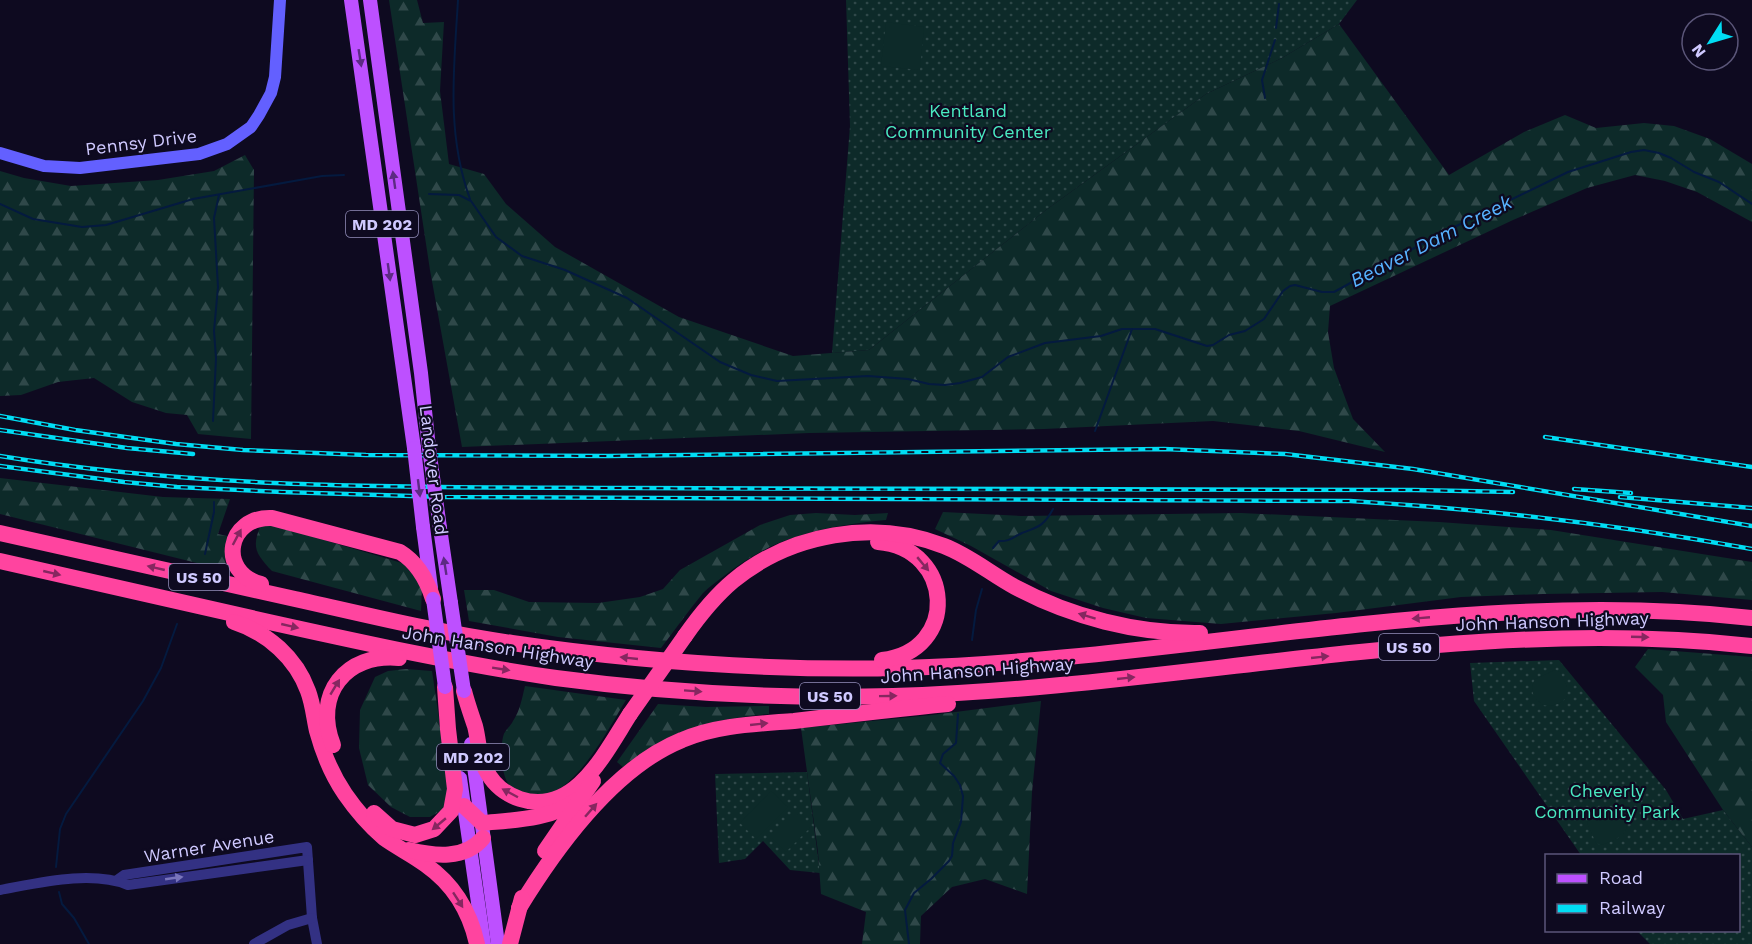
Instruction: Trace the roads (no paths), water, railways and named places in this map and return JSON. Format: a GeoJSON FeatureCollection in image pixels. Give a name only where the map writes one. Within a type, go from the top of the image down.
{"type":"FeatureCollection","features":[{"type":"Feature","properties":{"kind":"highway"},"geometry":{"type":"LineString","coordinates":[[398,622],[350,604],[247,579],[238,570],[233,557],[233,544],[236,537],[243,527],[253,520],[272,518],[382,546],[400,552],[415,564],[426,580],[433,599]]}},
{"type":"Feature","properties":{"kind":"highway"},"geometry":{"type":"LineString","coordinates":[[510,944],[519,908],[532,873],[689,636],[703,611],[723,590],[743,574],[761,562],[791,548],[834,535],[867,532],[914,537],[947,547],[966,556],[1028,593],[1058,607],[1110,623],[1177,633],[1290,632]]}},
{"type":"Feature","properties":{"kind":"highway","name":"John Hanson Highway"},"geometry":{"type":"LineString","coordinates":[[0,533],[398,622],[510,643],[595,655],[723,665],[834,669],[956,666],[1451,615],[1520,610],[1636,609],[1752,618]]}},
{"type":"Feature","properties":{"kind":"highway"},"geometry":{"type":"LineString","coordinates":[[689,636],[745,584],[797,555],[829,546],[866,542],[894,544],[909,550],[926,565],[937,591],[937,615],[928,637],[914,650],[902,656],[834,669]]}},
{"type":"Feature","properties":{"kind":"highway","name":"John Hanson Highway"},"geometry":{"type":"LineString","coordinates":[[0,561],[394,650],[470,664],[562,679],[764,696],[894,696],[983,692],[1504,639],[1620,637],[1680,639],[1752,646]]}},
{"type":"Feature","properties":{"kind":"highway"},"geometry":{"type":"LineString","coordinates":[[151,595],[197,612],[241,624],[265,637],[281,650],[295,666],[305,684],[321,745],[343,791],[382,836],[427,866],[449,886],[468,915],[477,944]]}},
{"type":"Feature","properties":{"kind":"highway"},"geometry":{"type":"LineString","coordinates":[[445,687],[455,789],[454,803],[448,816],[434,829],[415,835],[400,832],[385,824],[369,807],[353,786],[340,763],[330,738],[327,718],[329,698],[333,688],[349,670],[372,659],[391,658],[429,664],[470,664]]}},
{"type":"Feature","properties":{"kind":"highway"},"geometry":{"type":"LineString","coordinates":[[519,908],[564,843],[606,795],[642,762],[682,740],[730,728],[1028,695],[1068,684]]}},
{"type":"Feature","properties":{"kind":"highway"},"geometry":{"type":"LineString","coordinates":[[464,691],[475,728],[479,754],[487,774],[505,792],[528,801],[558,798],[575,789],[588,776],[636,714]]}},
{"type":"Feature","properties":{"kind":"highway"},"geometry":{"type":"LineString","coordinates":[[400,848],[437,855],[458,854],[470,850],[483,831],[543,816],[566,808],[582,797]]}},
{"type":"Feature","properties":{"kind":"highway"},"geometry":{"type":"LineString","coordinates":[[464,806],[483,831]]}},
{"type":"Feature","properties":{"kind":"main road","name":"Pennsy Drive"},"geometry":{"type":"LineString","coordinates":[[0,153],[36,164],[71,168],[199,154],[227,144],[246,131],[260,115],[267,102],[275,77],[280,0]]}},
{"type":"Feature","properties":{"kind":"main road","name":"Landover Road"},"geometry":{"type":"LineString","coordinates":[[351,0],[445,687],[454,729],[484,944]]}},
{"type":"Feature","properties":{"kind":"main road","name":"Landover Road"},"geometry":{"type":"LineString","coordinates":[[370,0],[498,944]]}},
{"type":"Feature","properties":{"kind":"street","name":"Warner Avenue"},"geometry":{"type":"LineString","coordinates":[[0,890],[69,879],[117,880],[128,885],[308,860],[307,848],[124,875],[117,880]]}},
{"type":"Feature","properties":{"kind":"street"},"geometry":{"type":"LineString","coordinates":[[308,860],[312,918],[317,944]]}},
{"type":"Feature","properties":{"kind":"street"},"geometry":{"type":"LineString","coordinates":[[254,944],[288,925],[312,918]]}},
{"type":"Feature","properties":{"kind":"waterway"},"geometry":{"type":"LineString","coordinates":[[458,0],[454,75],[455,125],[457,150],[470,199]]}},
{"type":"Feature","properties":{"kind":"waterway"},"geometry":{"type":"LineString","coordinates":[[1276,28],[1279,4]]}},
{"type":"Feature","properties":{"kind":"waterway"},"geometry":{"type":"LineString","coordinates":[[1265,98],[1262,80],[1275,40]]}},
{"type":"Feature","properties":{"kind":"waterway","name":"Beaver Dam Creek"},"geometry":{"type":"LineString","coordinates":[[429,194],[459,195],[471,201],[496,237],[522,256],[565,270],[627,298],[720,362],[751,375],[777,381],[868,376],[945,385],[982,377],[1008,357],[1045,343],[1101,336],[1122,329],[1155,329],[1207,346],[1213,345],[1229,335],[1245,331],[1264,319],[1283,291],[1290,286],[1334,292],[1440,234],[1568,172],[1631,152],[1644,150],[1671,158],[1694,172],[1719,182],[1752,204]]}},
{"type":"Feature","properties":{"kind":"waterway","name":"Beaver Dam Creek"},"geometry":{"type":"LineString","coordinates":[[0,204],[33,219],[82,227],[106,225],[193,199],[322,176],[344,175]]}},
{"type":"Feature","properties":{"kind":"waterway"},"geometry":{"type":"LineString","coordinates":[[213,421],[216,358],[214,331],[218,287],[214,218],[219,195]]}},
{"type":"Feature","properties":{"kind":"waterway"},"geometry":{"type":"LineString","coordinates":[[1095,431],[1132,329]]}},
{"type":"Feature","properties":{"kind":"waterway"},"geometry":{"type":"LineString","coordinates":[[205,554],[214,502]]}},
{"type":"Feature","properties":{"kind":"waterway"},"geometry":{"type":"LineString","coordinates":[[993,548],[999,541],[1008,540],[1040,525],[1053,509]]}},
{"type":"Feature","properties":{"kind":"waterway"},"geometry":{"type":"LineString","coordinates":[[972,640],[976,610],[982,589]]}},
{"type":"Feature","properties":{"kind":"waterway"},"geometry":{"type":"LineString","coordinates":[[56,867],[60,829],[66,814],[143,701],[161,668],[177,624]]}},
{"type":"Feature","properties":{"kind":"waterway"},"geometry":{"type":"LineString","coordinates":[[909,944],[905,910],[914,893],[949,861],[961,822],[963,796],[960,785],[940,763],[943,754],[956,743],[958,714]]}},
{"type":"Feature","properties":{"kind":"waterway"},"geometry":{"type":"LineString","coordinates":[[59,892],[62,904],[74,918],[89,944]]}},
{"type":"Feature","properties":{"kind":"railway"},"geometry":{"type":"LineString","coordinates":[[0,416],[75,430],[176,444],[243,450],[366,455],[608,456],[1164,449],[1285,454],[1413,469],[1752,526]]}},
{"type":"Feature","properties":{"kind":"railway"},"geometry":{"type":"LineString","coordinates":[[0,430],[127,448],[193,454]]}},
{"type":"Feature","properties":{"kind":"railway"},"geometry":{"type":"LineString","coordinates":[[1545,437],[1752,467]]}},
{"type":"Feature","properties":{"kind":"railway"},"geometry":{"type":"LineString","coordinates":[[0,456],[155,475],[233,481],[389,486],[1513,492]]}},
{"type":"Feature","properties":{"kind":"railway"},"geometry":{"type":"LineString","coordinates":[[0,466],[177,487],[444,497],[1350,501],[1451,508],[1552,519],[1652,532],[1752,549]]}},
{"type":"Feature","properties":{"kind":"railway"},"geometry":{"type":"LineString","coordinates":[[1574,489],[1631,493]]}},
{"type":"Feature","properties":{"kind":"railway"},"geometry":{"type":"LineString","coordinates":[[1620,497],[1752,508]]}},
{"type":"Feature","properties":{"kind":"park label","name":"Kentland Community Center"},"geometry":{"type":"Point","coordinates":[968,120]}},
{"type":"Feature","properties":{"kind":"park label","name":"Cheverly Community Park"},"geometry":{"type":"Point","coordinates":[1607,800]}}]}
